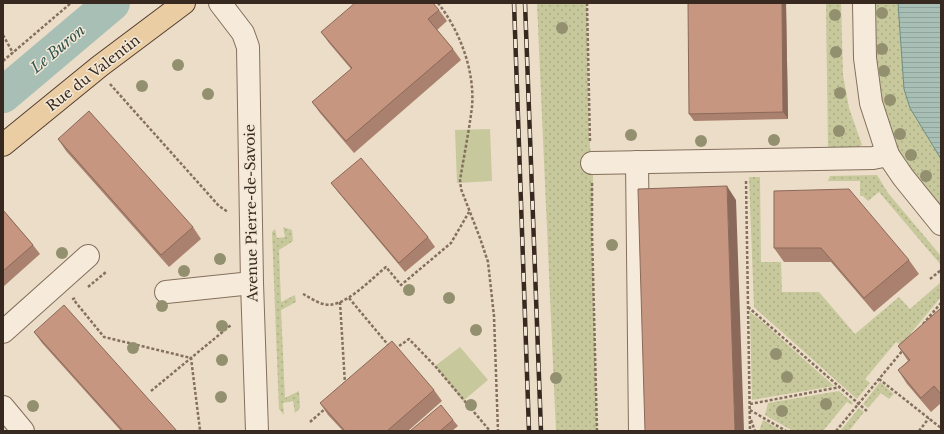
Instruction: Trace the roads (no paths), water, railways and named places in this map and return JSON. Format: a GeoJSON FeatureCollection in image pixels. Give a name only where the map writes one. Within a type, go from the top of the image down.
{"type":"FeatureCollection","features":[{"type":"Feature","properties":{"kind":"main road","name":"Rue du Valentin"},"geometry":{"type":"LineString","coordinates":[[3,145],[100,66],[184,3]]}},
{"type":"Feature","properties":{"kind":"street","name":"Avenue Pierre-de-Savoie"},"geometry":{"type":"LineString","coordinates":[[220,3],[243,33],[248,47],[252,283],[257,431]]}},
{"type":"Feature","properties":{"kind":"street"},"geometry":{"type":"LineString","coordinates":[[864,3],[865,58],[871,103],[888,155],[903,177],[941,224]]}},
{"type":"Feature","properties":{"kind":"street"},"geometry":{"type":"LineString","coordinates":[[592,163],[873,158],[888,155]]}},
{"type":"Feature","properties":{"kind":"street"},"geometry":{"type":"LineString","coordinates":[[637,162],[640,431]]}},
{"type":"Feature","properties":{"kind":"street"},"geometry":{"type":"LineString","coordinates":[[3,332],[88,256]]}},
{"type":"Feature","properties":{"kind":"street"},"geometry":{"type":"LineString","coordinates":[[166,292],[252,283]]}},
{"type":"Feature","properties":{"kind":"street"},"geometry":{"type":"LineString","coordinates":[[3,407],[23,431]]}},
{"type":"Feature","properties":{"kind":"waterway","name":"Le Buron"},"geometry":{"type":"LineString","coordinates":[[3,95],[112,3]]}},
{"type":"Feature","properties":{"kind":"railway"},"geometry":{"type":"LineString","coordinates":[[514,3],[529,431]]}},
{"type":"Feature","properties":{"kind":"railway"},"geometry":{"type":"LineString","coordinates":[[525,3],[541,431]]}}]}
